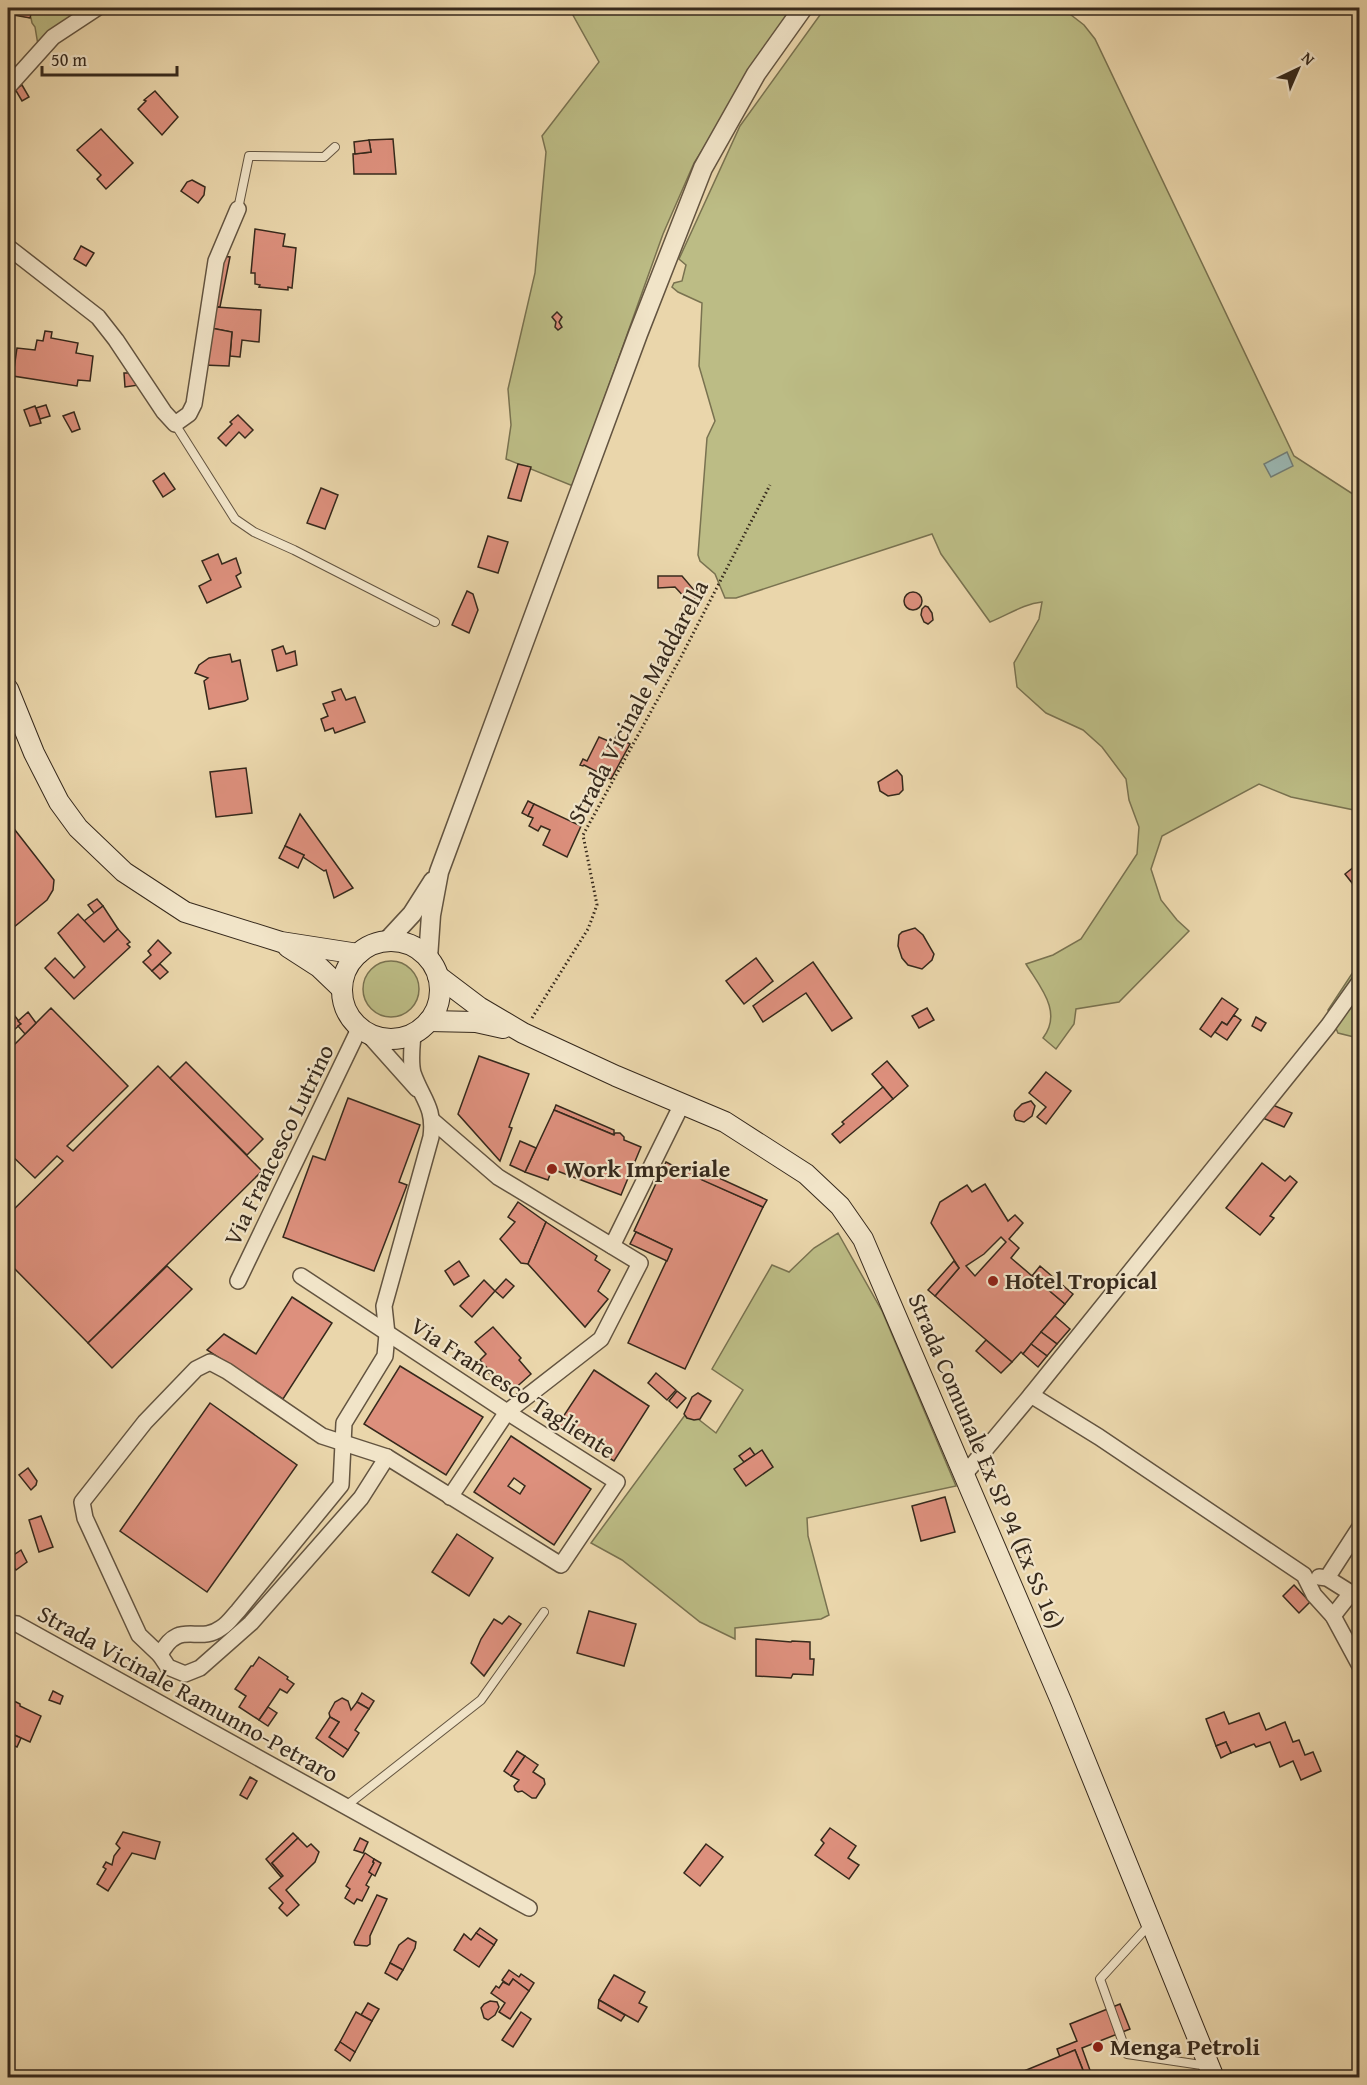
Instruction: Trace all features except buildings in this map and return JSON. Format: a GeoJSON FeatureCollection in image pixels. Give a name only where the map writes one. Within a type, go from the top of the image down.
{"type":"FeatureCollection","features":[{"type":"Feature","properties":{"kind":"main road"},"geometry":{"type":"LineString","coordinates":[[8,689],[34,753],[59,802],[78,828],[124,872],[185,912],[281,942],[358,954]]}},
{"type":"Feature","properties":{"kind":"main road"},"geometry":{"type":"LineString","coordinates":[[387,941],[402,942],[417,948],[429,958],[438,976],[440,992],[437,1007],[429,1021],[413,1034],[398,1039],[382,1038],[364,1030],[350,1017],[344,1004],[342,989],[347,970],[358,954],[366,948],[387,941]]}},
{"type":"Feature","properties":{"kind":"main road"},"geometry":{"type":"LineString","coordinates":[[281,942],[319,967],[342,989]]}},
{"type":"Feature","properties":{"kind":"main road","name":"Strada Comunale Ex SP 94 (Ex SS 16)"},"geometry":{"type":"LineString","coordinates":[[438,976],[479,1007],[523,1032],[725,1122],[806,1174],[840,1206],[863,1239],[1061,1701],[1212,2072]]}},
{"type":"Feature","properties":{"kind":"main road","name":"Strada Comunale Ex SP 94 (Ex SS 16)"},"geometry":{"type":"LineString","coordinates":[[429,1021],[476,1022],[523,1032]]}},
{"type":"Feature","properties":{"kind":"street"},"geometry":{"type":"LineString","coordinates":[[8,87],[53,37],[97,8]]}},
{"type":"Feature","properties":{"kind":"street"},"geometry":{"type":"LineString","coordinates":[[429,958],[431,915],[439,872],[638,334],[703,168],[756,74],[802,8]]}},
{"type":"Feature","properties":{"kind":"street"},"geometry":{"type":"LineString","coordinates":[[8,246],[98,317],[164,412],[175,424],[189,414],[194,404],[216,261],[238,209]]}},
{"type":"Feature","properties":{"kind":"street"},"geometry":{"type":"LineString","coordinates":[[387,941],[412,914],[439,872]]}},
{"type":"Feature","properties":{"kind":"street"},"geometry":{"type":"LineString","coordinates":[[964,1475],[1328,1026],[1359,981]]}},
{"type":"Feature","properties":{"kind":"street"},"geometry":{"type":"LineString","coordinates":[[364,1030],[425,1097]]}},
{"type":"Feature","properties":{"kind":"street","name":"Via Francesco Lutrino"},"geometry":{"type":"LineString","coordinates":[[238,1281],[364,1030]]}},
{"type":"Feature","properties":{"kind":"street"},"geometry":{"type":"LineString","coordinates":[[160,1654],[166,1643],[181,1633],[200,1635],[220,1629],[238,1611],[341,1485],[344,1423],[385,1356],[387,1334],[384,1306],[431,1137],[433,1121],[425,1097],[413,1073],[411,1058],[413,1034]]}},
{"type":"Feature","properties":{"kind":"street"},"geometry":{"type":"LineString","coordinates":[[612,1246],[682,1104]]}},
{"type":"Feature","properties":{"kind":"street"},"geometry":{"type":"LineString","coordinates":[[387,1457],[361,1498],[251,1623],[200,1668],[185,1674],[168,1667],[160,1654],[139,1635],[85,1518],[82,1502],[145,1422],[196,1370],[210,1362],[227,1371],[322,1436],[387,1457],[450,1497],[507,1412],[601,1339],[640,1263],[498,1177],[433,1121]]}},
{"type":"Feature","properties":{"kind":"street","name":"Via Francesco Tagliente"},"geometry":{"type":"LineString","coordinates":[[301,1276],[617,1482],[561,1565],[450,1497]]}},
{"type":"Feature","properties":{"kind":"street"},"geometry":{"type":"LineString","coordinates":[[1031,1395],[1099,1437],[1304,1575],[1327,1578],[1355,1593],[1333,1616]]}},
{"type":"Feature","properties":{"kind":"street"},"geometry":{"type":"LineString","coordinates":[[1327,1578],[1359,1527]]}},
{"type":"Feature","properties":{"kind":"street"},"geometry":{"type":"LineString","coordinates":[[1304,1575],[1314,1596],[1333,1616],[1359,1666]]}},
{"type":"Feature","properties":{"kind":"street","name":"Strada Vicinale Ramunno-Petraro"},"geometry":{"type":"LineString","coordinates":[[8,1623],[17,1624],[530,1908]]}},
{"type":"Feature","properties":{"kind":"lane"},"geometry":{"type":"LineString","coordinates":[[238,209],[249,156],[324,157],[335,147]]}},
{"type":"Feature","properties":{"kind":"lane"},"geometry":{"type":"LineString","coordinates":[[175,424],[235,519],[254,532],[435,622]]}},
{"type":"Feature","properties":{"kind":"lane","name":"Strada Vicinale Ramunno-Petraro"},"geometry":{"type":"LineString","coordinates":[[344,1807],[481,1701],[544,1612]]}},
{"type":"Feature","properties":{"kind":"lane"},"geometry":{"type":"LineString","coordinates":[[1152,1922],[1100,1979],[1128,2054],[1212,2072]]}},
{"type":"Feature","properties":{"kind":"path","name":"Strada Vicinale Maddarella"},"geometry":{"type":"LineString","coordinates":[[523,1032],[588,929],[597,905],[583,835],[681,657],[770,485]]}},
{"type":"Feature","properties":{"kind":"green space"},"geometry":{"type":"Polygon","coordinates":[[[8,8],[90,8],[38,45],[31,18],[8,13],[8,8]]]}},
{"type":"Feature","properties":{"kind":"green space"},"geometry":{"type":"Polygon","coordinates":[[[569,8],[792,8],[694,163],[663,234],[573,486],[506,459],[511,425],[508,389],[535,273],[546,152],[542,136],[599,62],[569,8]]]}},
{"type":"Feature","properties":{"kind":"green space"},"geometry":{"type":"Polygon","coordinates":[[[825,8],[1062,8],[1084,25],[1095,39],[1294,456],[1359,498],[1359,811],[1291,797],[1259,784],[1162,836],[1151,869],[1161,900],[1189,931],[1119,1002],[1076,1009],[1074,1024],[1056,1049],[1043,1038],[1049,1028],[1050,1009],[1043,991],[1026,964],[1053,955],[1081,939],[1137,854],[1139,827],[1129,800],[1126,779],[1102,747],[1083,730],[1046,713],[1017,687],[1014,663],[1039,619],[1042,602],[1022,607],[990,622],[941,554],[932,534],[736,598],[725,598],[715,574],[700,561],[698,555],[707,438],[715,421],[699,366],[702,303],[672,287],[674,283],[682,281],[686,265],[679,259],[740,126],[825,8]]]}},
{"type":"Feature","properties":{"kind":"green space"},"geometry":{"type":"Polygon","coordinates":[[[391,961],[402,963],[411,969],[417,978],[419,989],[417,1000],[411,1009],[402,1015],[391,1017],[380,1015],[371,1009],[365,1000],[363,989],[365,978],[371,969],[380,963],[391,961]]]}},
{"type":"Feature","properties":{"kind":"green space"},"geometry":{"type":"Polygon","coordinates":[[[1359,963],[1359,1035],[1354,1037],[1338,1033],[1328,1010],[1359,963]]]}},
{"type":"Feature","properties":{"kind":"green space"},"geometry":{"type":"Polygon","coordinates":[[[838,1233],[882,1311],[956,1486],[807,1518],[808,1536],[829,1615],[821,1619],[735,1628],[735,1639],[700,1622],[622,1560],[591,1543],[685,1415],[687,1418],[698,1419],[716,1433],[743,1390],[712,1369],[772,1265],[789,1272],[814,1248],[838,1233]]]}},
{"type":"Feature","properties":{"kind":"water"},"geometry":{"type":"Polygon","coordinates":[[[1287,452],[1293,466],[1271,477],[1264,464],[1287,452]]]}},
{"type":"Feature","properties":{"kind":"place","name":"Work Imperiale"},"geometry":{"type":"Point","coordinates":[552,1169]}},
{"type":"Feature","properties":{"kind":"place","name":"Hotel Tropical"},"geometry":{"type":"Point","coordinates":[993,1281]}},
{"type":"Feature","properties":{"kind":"place","name":"Menga Petroli"},"geometry":{"type":"Point","coordinates":[1098,2047]}}]}
